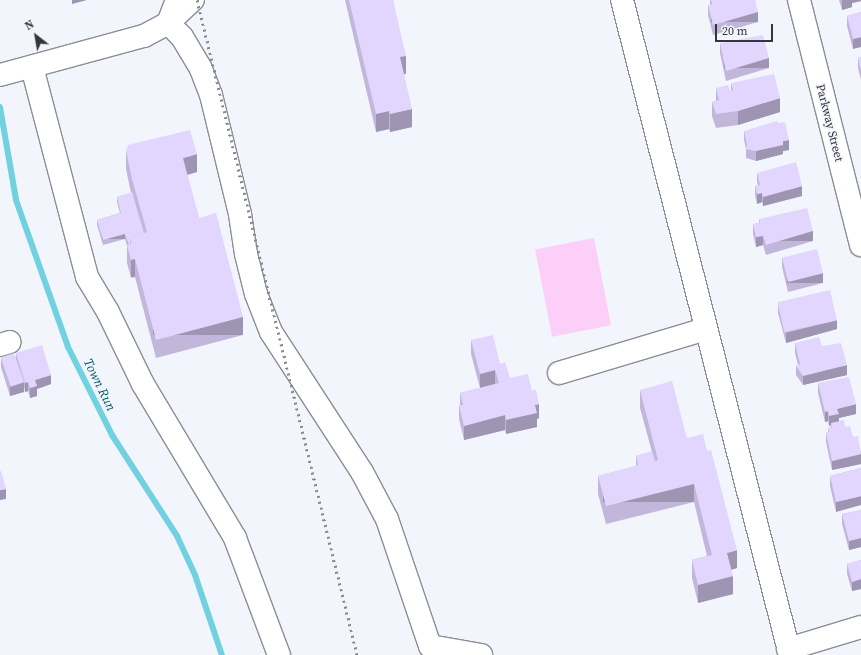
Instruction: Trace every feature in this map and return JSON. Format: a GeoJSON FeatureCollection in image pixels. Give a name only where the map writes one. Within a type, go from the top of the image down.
{"type":"FeatureCollection","features":[{"type":"Feature","properties":{"kind":"street"},"geometry":{"type":"LineString","coordinates":[[168,23],[177,0]]}},
{"type":"Feature","properties":{"kind":"street"},"geometry":{"type":"LineString","coordinates":[[0,75],[125,43],[168,23],[193,0]]}},
{"type":"Feature","properties":{"kind":"street"},"geometry":{"type":"LineString","coordinates":[[622,0],[789,652],[861,628]]}},
{"type":"Feature","properties":{"kind":"street","name":"Parkway Street"},"geometry":{"type":"LineString","coordinates":[[799,0],[861,245]]}},
{"type":"Feature","properties":{"kind":"street"},"geometry":{"type":"LineString","coordinates":[[168,23],[182,37],[201,69],[211,95],[240,214],[246,254],[256,294],[271,332],[362,472],[387,519],[432,651],[482,655]]}},
{"type":"Feature","properties":{"kind":"street"},"geometry":{"type":"LineString","coordinates":[[32,67],[86,277],[108,312],[143,384],[235,538],[280,655]]}},
{"type":"Feature","properties":{"kind":"street"},"geometry":{"type":"LineString","coordinates":[[559,373],[706,329]]}},
{"type":"Feature","properties":{"kind":"shaded area"},"geometry":{"type":"Polygon","coordinates":[[[594,238],[611,325],[552,337],[535,249],[594,238]]]}},
{"type":"Feature","properties":{"kind":"building"},"geometry":{"type":"Polygon","coordinates":[[[349,0],[393,0],[406,56],[400,57],[412,109],[390,114],[389,111],[376,114],[349,0]]]}},
{"type":"Feature","properties":{"kind":"building"},"geometry":{"type":"Polygon","coordinates":[[[711,0],[755,0],[758,12],[713,25],[708,5],[712,4],[711,0]]]}},
{"type":"Feature","properties":{"kind":"building"},"geometry":{"type":"Polygon","coordinates":[[[861,12],[861,37],[853,39],[847,16],[861,12]]]}},
{"type":"Feature","properties":{"kind":"building"},"geometry":{"type":"Polygon","coordinates":[[[763,35],[769,58],[726,71],[720,43],[763,35]]]}},
{"type":"Feature","properties":{"kind":"building"},"geometry":{"type":"Polygon","coordinates":[[[861,57],[861,71],[858,58],[861,57]]]}},
{"type":"Feature","properties":{"kind":"building"},"geometry":{"type":"Polygon","coordinates":[[[774,74],[780,98],[738,111],[716,114],[712,102],[719,100],[716,88],[728,85],[730,91],[733,90],[731,83],[774,74]]]}},
{"type":"Feature","properties":{"kind":"building"},"geometry":{"type":"Polygon","coordinates":[[[777,121],[778,123],[785,122],[789,140],[783,141],[783,145],[756,151],[746,149],[747,145],[744,131],[777,121]]]}},
{"type":"Feature","properties":{"kind":"building"},"geometry":{"type":"Polygon","coordinates":[[[190,130],[197,154],[183,158],[199,218],[216,213],[243,317],[156,340],[135,259],[131,260],[127,245],[131,244],[130,237],[147,232],[132,179],[126,151],[128,145],[190,130]]]}},
{"type":"Feature","properties":{"kind":"building"},"geometry":{"type":"Polygon","coordinates":[[[796,162],[802,186],[763,197],[762,193],[757,194],[755,186],[760,185],[757,173],[796,162]]]}},
{"type":"Feature","properties":{"kind":"building"},"geometry":{"type":"Polygon","coordinates":[[[132,192],[144,233],[130,237],[130,245],[125,234],[103,240],[97,220],[121,213],[117,197],[132,192]]]}},
{"type":"Feature","properties":{"kind":"building"},"geometry":{"type":"Polygon","coordinates":[[[807,208],[813,231],[766,245],[763,236],[756,237],[753,224],[760,223],[759,219],[807,208]]]}},
{"type":"Feature","properties":{"kind":"building"},"geometry":{"type":"Polygon","coordinates":[[[817,249],[823,273],[788,282],[782,258],[817,249]]]}},
{"type":"Feature","properties":{"kind":"building"},"geometry":{"type":"Polygon","coordinates":[[[830,290],[837,320],[784,332],[777,302],[830,290]]]}},
{"type":"Feature","properties":{"kind":"building"},"geometry":{"type":"Polygon","coordinates":[[[493,335],[500,364],[505,362],[510,378],[528,374],[532,391],[536,389],[539,404],[535,405],[537,413],[506,420],[505,415],[464,426],[459,405],[463,405],[460,393],[499,383],[495,370],[480,374],[471,340],[493,335]]]}},
{"type":"Feature","properties":{"kind":"building"},"geometry":{"type":"Polygon","coordinates":[[[819,337],[822,346],[841,343],[847,365],[803,376],[796,366],[800,364],[795,343],[819,337]]]}},
{"type":"Feature","properties":{"kind":"building"},"geometry":{"type":"Polygon","coordinates":[[[42,345],[51,375],[35,380],[37,386],[30,388],[28,382],[25,383],[16,353],[42,345]]]}},
{"type":"Feature","properties":{"kind":"building"},"geometry":{"type":"Polygon","coordinates":[[[14,353],[24,382],[11,387],[1,358],[14,353]]]}},
{"type":"Feature","properties":{"kind":"building"},"geometry":{"type":"Polygon","coordinates":[[[849,377],[856,404],[837,409],[839,414],[829,416],[828,411],[825,412],[818,383],[849,377]]]}},
{"type":"Feature","properties":{"kind":"building"},"geometry":{"type":"Polygon","coordinates":[[[672,381],[687,438],[703,434],[707,451],[711,450],[737,550],[727,553],[733,576],[698,585],[692,560],[712,555],[694,484],[606,506],[598,476],[638,465],[636,456],[652,451],[655,461],[658,460],[640,390],[672,381]]]}},
{"type":"Feature","properties":{"kind":"building"},"geometry":{"type":"Polygon","coordinates":[[[844,420],[845,427],[850,426],[853,437],[858,436],[861,454],[832,461],[826,433],[829,432],[828,428],[832,427],[831,423],[844,420]]]}},
{"type":"Feature","properties":{"kind":"building"},"geometry":{"type":"Polygon","coordinates":[[[861,468],[861,496],[836,502],[830,476],[861,468]]]}},
{"type":"Feature","properties":{"kind":"building"},"geometry":{"type":"Polygon","coordinates":[[[0,471],[6,489],[0,490],[0,471]]]}},
{"type":"Feature","properties":{"kind":"building"},"geometry":{"type":"Polygon","coordinates":[[[861,510],[861,538],[849,541],[842,514],[861,510]]]}},
{"type":"Feature","properties":{"kind":"building"},"geometry":{"type":"Polygon","coordinates":[[[861,560],[861,579],[852,582],[847,564],[861,560]]]}},
{"type":"Feature","properties":{"kind":"waterway","name":"Town Run"},"geometry":{"type":"LineString","coordinates":[[0,107],[16,200],[68,347],[112,435],[177,536],[195,575],[222,655]]}},
{"type":"Feature","properties":{"kind":"railway"},"geometry":{"type":"LineString","coordinates":[[197,0],[357,655]]}}]}
